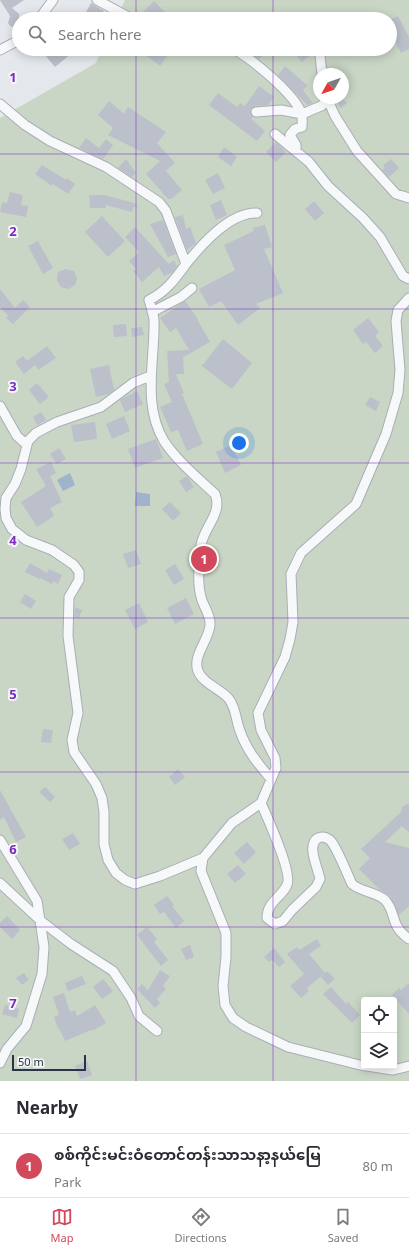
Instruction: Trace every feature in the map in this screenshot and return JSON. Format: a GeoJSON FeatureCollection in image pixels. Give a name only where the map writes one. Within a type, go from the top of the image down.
{"type":"FeatureCollection","features":[{"type":"Feature","properties":{"kind":"street"},"geometry":{"type":"LineString","coordinates":[[44,12],[53,0]]}},
{"type":"Feature","properties":{"kind":"street"},"geometry":{"type":"LineString","coordinates":[[97,0],[119,12]]}},
{"type":"Feature","properties":{"kind":"street"},"geometry":{"type":"LineString","coordinates":[[0,50],[12,44]]}},
{"type":"Feature","properties":{"kind":"street"},"geometry":{"type":"LineString","coordinates":[[245,56],[282,88],[302,114],[302,127],[295,129],[290,135],[296,145],[296,150]]}},
{"type":"Feature","properties":{"kind":"street"},"geometry":{"type":"LineString","coordinates":[[320,56],[321,68]]}},
{"type":"Feature","properties":{"kind":"street"},"geometry":{"type":"LineString","coordinates":[[0,104],[25,125],[50,141],[106,167],[158,202],[166,211],[186,264]]}},
{"type":"Feature","properties":{"kind":"street"},"geometry":{"type":"LineString","coordinates":[[256,112],[281,110],[302,114],[319,104]]}},
{"type":"Feature","properties":{"kind":"street"},"geometry":{"type":"LineString","coordinates":[[330,104],[335,116],[357,151],[396,194],[409,198]]}},
{"type":"Feature","properties":{"kind":"street"},"geometry":{"type":"LineString","coordinates":[[275,134],[309,162],[328,186],[363,218],[380,237],[403,276],[409,279]]}},
{"type":"Feature","properties":{"kind":"street"},"geometry":{"type":"LineString","coordinates":[[257,213],[249,212],[241,215],[206,240],[165,290],[149,300],[154,320],[150,376],[157,424],[162,437],[176,456],[215,494],[217,499],[215,514],[201,544],[199,565],[200,596],[210,620],[206,639],[198,654],[197,670],[201,677],[230,700],[244,742],[259,766],[271,779]]}},
{"type":"Feature","properties":{"kind":"street"},"geometry":{"type":"LineString","coordinates":[[152,312],[181,297],[192,288]]}},
{"type":"Feature","properties":{"kind":"street"},"geometry":{"type":"LineString","coordinates":[[150,376],[133,383],[101,407],[58,422],[36,433],[28,441],[21,469],[15,484],[6,498],[4,509],[6,518],[12,529],[26,540],[52,550],[74,565],[79,572],[79,580],[69,597],[68,636],[78,713],[72,740],[74,752],[96,784],[102,798],[104,812],[104,844],[108,860],[116,873],[125,880],[135,884],[155,878],[203,858],[232,823],[261,803],[276,768],[275,758],[261,730],[258,713],[285,657],[290,639],[293,622],[291,574],[301,554],[356,504],[386,434],[398,393],[399,377],[396,321],[398,310],[409,298]]}},
{"type":"Feature","properties":{"kind":"street"},"geometry":{"type":"LineString","coordinates":[[0,406],[17,436],[27,445]]}},
{"type":"Feature","properties":{"kind":"street"},"geometry":{"type":"LineString","coordinates":[[261,803],[276,836],[289,877],[285,889],[272,901],[267,911],[267,918],[270,922],[275,924],[283,921],[292,910],[316,887],[320,878],[312,847],[315,840],[322,837],[332,842],[352,884],[356,888],[384,899],[388,904],[396,928],[409,939]]}},
{"type":"Feature","properties":{"kind":"street"},"geometry":{"type":"LineString","coordinates":[[0,840],[37,901],[44,947],[42,974],[26,1026],[7,1049],[0,1063]]}},
{"type":"Feature","properties":{"kind":"street"},"geometry":{"type":"LineString","coordinates":[[203,858],[201,871],[226,933],[226,957],[223,986],[225,1005],[234,1018],[246,1027],[288,1047],[361,1065]]}},
{"type":"Feature","properties":{"kind":"street"},"geometry":{"type":"LineString","coordinates":[[0,883],[41,921],[116,974],[131,998],[139,1016],[157,1031]]}},
{"type":"Feature","properties":{"kind":"street"},"geometry":{"type":"LineString","coordinates":[[386,1069],[393,1070],[409,1066]]}},
{"type":"Feature","properties":{"kind":"green space"},"geometry":{"type":"Polygon","coordinates":[[[125,0],[409,0],[409,1081],[0,1081],[0,118],[96,63],[99,56],[397,56],[397,12],[119,12],[125,0]]]}},
{"type":"Feature","properties":{"kind":"water"},"geometry":{"type":"Polygon","coordinates":[[[70,473],[75,485],[63,491],[57,480],[70,473]]]}},
{"type":"Feature","properties":{"kind":"water"},"geometry":{"type":"Polygon","coordinates":[[[136,492],[150,494],[150,506],[135,506],[136,492]]]}},
{"type":"Feature","properties":{"kind":"building"},"geometry":{"type":"Polygon","coordinates":[[[0,0],[24,0],[12,8],[17,12],[12,12],[12,27],[8,23],[10,16],[0,0]]]}},
{"type":"Feature","properties":{"kind":"building"},"geometry":{"type":"Polygon","coordinates":[[[154,1],[165,12],[143,12],[154,1]]]}},
{"type":"Feature","properties":{"kind":"building"},"geometry":{"type":"Polygon","coordinates":[[[91,3],[104,11],[104,12],[86,12],[91,3]]]}},
{"type":"Feature","properties":{"kind":"building"},"geometry":{"type":"Polygon","coordinates":[[[397,16],[409,37],[409,49],[401,53],[397,45],[397,16]]]}},
{"type":"Feature","properties":{"kind":"building"},"geometry":{"type":"Polygon","coordinates":[[[46,56],[68,56],[55,67],[46,56]]]}},
{"type":"Feature","properties":{"kind":"building"},"geometry":{"type":"Polygon","coordinates":[[[146,56],[167,56],[160,66],[146,56]]]}},
{"type":"Feature","properties":{"kind":"building"},"geometry":{"type":"Polygon","coordinates":[[[255,56],[263,56],[259,59],[255,56]]]}},
{"type":"Feature","properties":{"kind":"building"},"geometry":{"type":"Polygon","coordinates":[[[297,56],[309,56],[302,62],[297,56]]]}},
{"type":"Feature","properties":{"kind":"building"},"geometry":{"type":"Polygon","coordinates":[[[285,66],[308,86],[303,90],[313,103],[307,105],[278,75],[285,66]]]}},
{"type":"Feature","properties":{"kind":"building"},"geometry":{"type":"Polygon","coordinates":[[[259,86],[274,97],[268,105],[255,106],[250,110],[253,117],[251,119],[265,131],[257,141],[209,105],[218,93],[237,107],[240,103],[245,106],[259,86]]]}},
{"type":"Feature","properties":{"kind":"building"},"geometry":{"type":"Polygon","coordinates":[[[109,101],[124,114],[128,107],[166,132],[157,143],[175,163],[166,171],[182,190],[171,199],[168,199],[146,174],[160,161],[108,135],[113,128],[98,115],[109,101]]]}},
{"type":"Feature","properties":{"kind":"building"},"geometry":{"type":"Polygon","coordinates":[[[338,104],[346,104],[341,108],[338,104]]]}},
{"type":"Feature","properties":{"kind":"building"},"geometry":{"type":"Polygon","coordinates":[[[86,138],[99,148],[106,139],[113,145],[103,159],[79,148],[86,138]]]}},
{"type":"Feature","properties":{"kind":"building"},"geometry":{"type":"Polygon","coordinates":[[[276,142],[286,152],[276,162],[266,152],[276,142]]]}},
{"type":"Feature","properties":{"kind":"building"},"geometry":{"type":"Polygon","coordinates":[[[224,147],[237,157],[231,166],[218,157],[224,147]]]}},
{"type":"Feature","properties":{"kind":"building"},"geometry":{"type":"Polygon","coordinates":[[[126,159],[136,173],[132,177],[118,168],[126,159]]]}},
{"type":"Feature","properties":{"kind":"building"},"geometry":{"type":"Polygon","coordinates":[[[391,159],[399,168],[389,177],[382,170],[385,168],[383,165],[391,159]]]}},
{"type":"Feature","properties":{"kind":"building"},"geometry":{"type":"Polygon","coordinates":[[[42,165],[66,180],[67,178],[75,184],[68,194],[53,184],[52,186],[35,174],[42,165]]]}},
{"type":"Feature","properties":{"kind":"building"},"geometry":{"type":"Polygon","coordinates":[[[218,173],[225,188],[213,194],[205,180],[218,173]]]}},
{"type":"Feature","properties":{"kind":"building"},"geometry":{"type":"Polygon","coordinates":[[[10,192],[23,195],[21,205],[28,206],[26,217],[0,212],[2,202],[7,203],[10,192]]]}},
{"type":"Feature","properties":{"kind":"building"},"geometry":{"type":"Polygon","coordinates":[[[89,195],[104,195],[134,203],[138,207],[133,207],[132,212],[106,205],[106,208],[90,208],[89,195]]]}},
{"type":"Feature","properties":{"kind":"building"},"geometry":{"type":"Polygon","coordinates":[[[221,200],[227,215],[216,220],[210,205],[221,200]]]}},
{"type":"Feature","properties":{"kind":"building"},"geometry":{"type":"Polygon","coordinates":[[[314,201],[324,213],[315,221],[305,209],[314,201]]]}},
{"type":"Feature","properties":{"kind":"building"},"geometry":{"type":"Polygon","coordinates":[[[183,215],[186,229],[190,227],[196,243],[187,250],[175,217],[183,215]]]}},
{"type":"Feature","properties":{"kind":"building"},"geometry":{"type":"Polygon","coordinates":[[[102,216],[125,241],[108,257],[85,232],[102,216]]]}},
{"type":"Feature","properties":{"kind":"building"},"geometry":{"type":"Polygon","coordinates":[[[163,220],[176,254],[168,257],[150,224],[163,220]]]}},
{"type":"Feature","properties":{"kind":"building"},"geometry":{"type":"Polygon","coordinates":[[[265,225],[272,247],[264,249],[283,293],[256,304],[260,308],[238,325],[221,301],[209,307],[199,289],[235,270],[224,245],[254,231],[253,228],[265,225]]]}},
{"type":"Feature","properties":{"kind":"building"},"geometry":{"type":"Polygon","coordinates":[[[135,227],[169,264],[174,260],[177,266],[173,272],[164,276],[159,267],[142,282],[133,271],[136,269],[129,261],[139,252],[125,237],[135,227]]]}},
{"type":"Feature","properties":{"kind":"building"},"geometry":{"type":"Polygon","coordinates":[[[38,241],[53,268],[43,274],[28,246],[38,241]]]}},
{"type":"Feature","properties":{"kind":"building"},"geometry":{"type":"Polygon","coordinates":[[[66,269],[74,271],[77,278],[75,285],[68,289],[61,287],[57,280],[58,272],[66,269]]]}},
{"type":"Feature","properties":{"kind":"building"},"geometry":{"type":"Polygon","coordinates":[[[0,289],[15,308],[23,300],[30,307],[13,324],[6,318],[8,316],[0,307],[0,289]]]}},
{"type":"Feature","properties":{"kind":"building"},"geometry":{"type":"Polygon","coordinates":[[[185,301],[198,319],[210,342],[183,357],[184,374],[176,374],[184,393],[182,394],[203,444],[187,451],[178,430],[171,432],[160,407],[172,402],[164,384],[169,382],[167,351],[189,350],[176,328],[170,332],[160,318],[185,301]]]}},
{"type":"Feature","properties":{"kind":"building"},"geometry":{"type":"Polygon","coordinates":[[[368,318],[379,332],[375,336],[383,346],[375,353],[366,342],[363,344],[353,330],[368,318]]]}},
{"type":"Feature","properties":{"kind":"building"},"geometry":{"type":"Polygon","coordinates":[[[126,324],[127,336],[114,337],[113,325],[126,324]]]}},
{"type":"Feature","properties":{"kind":"building"},"geometry":{"type":"Polygon","coordinates":[[[142,327],[144,335],[132,337],[131,328],[142,327]]]}},
{"type":"Feature","properties":{"kind":"building"},"geometry":{"type":"Polygon","coordinates":[[[223,339],[252,363],[232,389],[202,366],[223,339]]]}},
{"type":"Feature","properties":{"kind":"building"},"geometry":{"type":"Polygon","coordinates":[[[47,346],[56,358],[38,370],[35,365],[24,374],[15,362],[23,356],[27,361],[47,346]]]}},
{"type":"Feature","properties":{"kind":"building"},"geometry":{"type":"Polygon","coordinates":[[[109,365],[114,390],[108,394],[96,397],[90,369],[109,365]]]}},
{"type":"Feature","properties":{"kind":"building"},"geometry":{"type":"Polygon","coordinates":[[[37,383],[49,397],[40,404],[29,390],[37,383]]]}},
{"type":"Feature","properties":{"kind":"building"},"geometry":{"type":"Polygon","coordinates":[[[137,391],[143,404],[125,412],[120,400],[137,391]]]}},
{"type":"Feature","properties":{"kind":"building"},"geometry":{"type":"Polygon","coordinates":[[[370,397],[380,402],[376,411],[365,405],[370,397]]]}},
{"type":"Feature","properties":{"kind":"building"},"geometry":{"type":"Polygon","coordinates":[[[41,412],[46,420],[37,425],[33,417],[41,412]]]}},
{"type":"Feature","properties":{"kind":"building"},"geometry":{"type":"Polygon","coordinates":[[[124,416],[130,431],[112,439],[106,424],[124,416]]]}},
{"type":"Feature","properties":{"kind":"building"},"geometry":{"type":"Polygon","coordinates":[[[95,422],[97,439],[74,442],[71,425],[95,422]]]}},
{"type":"Feature","properties":{"kind":"building"},"geometry":{"type":"Polygon","coordinates":[[[156,439],[163,458],[135,468],[128,449],[156,439]]]}},
{"type":"Feature","properties":{"kind":"building"},"geometry":{"type":"Polygon","coordinates":[[[231,445],[241,465],[225,473],[216,452],[231,445]]]}},
{"type":"Feature","properties":{"kind":"building"},"geometry":{"type":"Polygon","coordinates":[[[59,448],[66,459],[57,464],[50,454],[59,448]]]}},
{"type":"Feature","properties":{"kind":"building"},"geometry":{"type":"Polygon","coordinates":[[[51,462],[56,473],[50,476],[62,502],[50,508],[54,516],[37,527],[21,502],[46,486],[36,469],[51,462]]]}},
{"type":"Feature","properties":{"kind":"building"},"geometry":{"type":"Polygon","coordinates":[[[187,476],[194,487],[186,492],[179,481],[187,476]]]}},
{"type":"Feature","properties":{"kind":"building"},"geometry":{"type":"Polygon","coordinates":[[[170,502],[181,513],[173,521],[162,509],[170,502]]]}},
{"type":"Feature","properties":{"kind":"building"},"geometry":{"type":"Polygon","coordinates":[[[136,550],[141,564],[128,568],[123,554],[136,550]]]}},
{"type":"Feature","properties":{"kind":"building"},"geometry":{"type":"Polygon","coordinates":[[[30,563],[47,573],[49,569],[62,575],[58,584],[53,581],[52,584],[25,572],[30,563]]]}},
{"type":"Feature","properties":{"kind":"building"},"geometry":{"type":"Polygon","coordinates":[[[175,564],[184,579],[174,585],[165,570],[175,564]]]}},
{"type":"Feature","properties":{"kind":"building"},"geometry":{"type":"Polygon","coordinates":[[[25,594],[36,601],[31,609],[20,602],[25,594]]]}},
{"type":"Feature","properties":{"kind":"building"},"geometry":{"type":"Polygon","coordinates":[[[186,598],[194,614],[175,624],[167,608],[186,598]]]}},
{"type":"Feature","properties":{"kind":"building"},"geometry":{"type":"Polygon","coordinates":[[[139,603],[148,622],[135,629],[125,610],[139,603]]]}},
{"type":"Feature","properties":{"kind":"building"},"geometry":{"type":"Polygon","coordinates":[[[75,607],[82,610],[79,618],[74,617],[75,607]]]}},
{"type":"Feature","properties":{"kind":"building"},"geometry":{"type":"Polygon","coordinates":[[[43,729],[53,730],[51,743],[41,742],[43,729]]]}},
{"type":"Feature","properties":{"kind":"building"},"geometry":{"type":"Polygon","coordinates":[[[178,769],[185,777],[175,785],[169,777],[178,769]]]}},
{"type":"Feature","properties":{"kind":"building"},"geometry":{"type":"Polygon","coordinates":[[[45,787],[55,797],[50,802],[39,792],[45,787]]]}},
{"type":"Feature","properties":{"kind":"building"},"geometry":{"type":"Polygon","coordinates":[[[0,790],[26,837],[16,842],[4,817],[0,820],[0,790]]]}},
{"type":"Feature","properties":{"kind":"building"},"geometry":{"type":"Polygon","coordinates":[[[409,803],[409,832],[402,826],[385,842],[409,848],[409,906],[399,915],[390,896],[379,889],[359,869],[370,858],[361,849],[401,812],[402,807],[409,803]]]}},
{"type":"Feature","properties":{"kind":"building"},"geometry":{"type":"Polygon","coordinates":[[[73,833],[80,844],[69,850],[62,839],[73,833]]]}},
{"type":"Feature","properties":{"kind":"building"},"geometry":{"type":"Polygon","coordinates":[[[247,842],[256,852],[244,864],[234,853],[247,842]]]}},
{"type":"Feature","properties":{"kind":"building"},"geometry":{"type":"Polygon","coordinates":[[[238,865],[246,874],[235,883],[227,874],[238,865]]]}},
{"type":"Feature","properties":{"kind":"building"},"geometry":{"type":"Polygon","coordinates":[[[167,896],[174,905],[172,906],[184,921],[176,928],[164,912],[160,914],[154,905],[167,896]]]}},
{"type":"Feature","properties":{"kind":"building"},"geometry":{"type":"Polygon","coordinates":[[[7,916],[20,930],[12,939],[0,927],[0,923],[7,916]]]}},
{"type":"Feature","properties":{"kind":"building"},"geometry":{"type":"Polygon","coordinates":[[[147,927],[157,939],[154,942],[168,960],[161,966],[137,935],[147,927]]]}},
{"type":"Feature","properties":{"kind":"building"},"geometry":{"type":"Polygon","coordinates":[[[317,939],[321,946],[309,954],[325,973],[307,988],[309,991],[301,998],[290,986],[304,974],[287,954],[297,947],[299,950],[317,939]]]}},
{"type":"Feature","properties":{"kind":"building"},"geometry":{"type":"Polygon","coordinates":[[[190,945],[194,957],[186,960],[181,949],[190,945]]]}},
{"type":"Feature","properties":{"kind":"building"},"geometry":{"type":"Polygon","coordinates":[[[274,948],[285,962],[279,967],[272,960],[269,962],[264,957],[274,948]]]}},
{"type":"Feature","properties":{"kind":"building"},"geometry":{"type":"Polygon","coordinates":[[[160,970],[170,976],[163,986],[166,989],[157,999],[160,1003],[155,1008],[137,989],[142,984],[148,990],[160,970]]]}},
{"type":"Feature","properties":{"kind":"building"},"geometry":{"type":"Polygon","coordinates":[[[327,971],[335,979],[328,985],[321,977],[327,971]]]}},
{"type":"Feature","properties":{"kind":"building"},"geometry":{"type":"Polygon","coordinates":[[[24,973],[29,980],[22,985],[16,978],[24,973]]]}},
{"type":"Feature","properties":{"kind":"building"},"geometry":{"type":"Polygon","coordinates":[[[82,976],[86,984],[68,991],[65,983],[82,976]]]}},
{"type":"Feature","properties":{"kind":"building"},"geometry":{"type":"Polygon","coordinates":[[[103,979],[113,991],[102,999],[93,987],[103,979]]]}},
{"type":"Feature","properties":{"kind":"building"},"geometry":{"type":"Polygon","coordinates":[[[409,983],[409,1014],[397,1001],[397,997],[392,995],[399,988],[401,990],[409,983]]]}},
{"type":"Feature","properties":{"kind":"building"},"geometry":{"type":"Polygon","coordinates":[[[331,987],[346,1004],[348,1002],[360,1015],[352,1023],[323,994],[331,987]]]}},
{"type":"Feature","properties":{"kind":"building"},"geometry":{"type":"Polygon","coordinates":[[[64,993],[70,1012],[75,1010],[77,1016],[95,1005],[106,1023],[92,1031],[91,1030],[65,1041],[59,1028],[58,1029],[54,1017],[59,1015],[53,997],[64,993]]]}},
{"type":"Feature","properties":{"kind":"building"},"geometry":{"type":"Polygon","coordinates":[[[5,1005],[19,1009],[17,1018],[2,1014],[5,1005]]]}},
{"type":"Feature","properties":{"kind":"building"},"geometry":{"type":"Polygon","coordinates":[[[87,1061],[92,1075],[80,1079],[75,1066],[87,1061]]]}},
{"type":"Feature","properties":{"kind":"place","name":"စစ်ကိုင်းမင်းဝံတောင်တန်းသာသနာ့နယ်မြေ"},"geometry":{"type":"Point","coordinates":[204,559]}}]}
